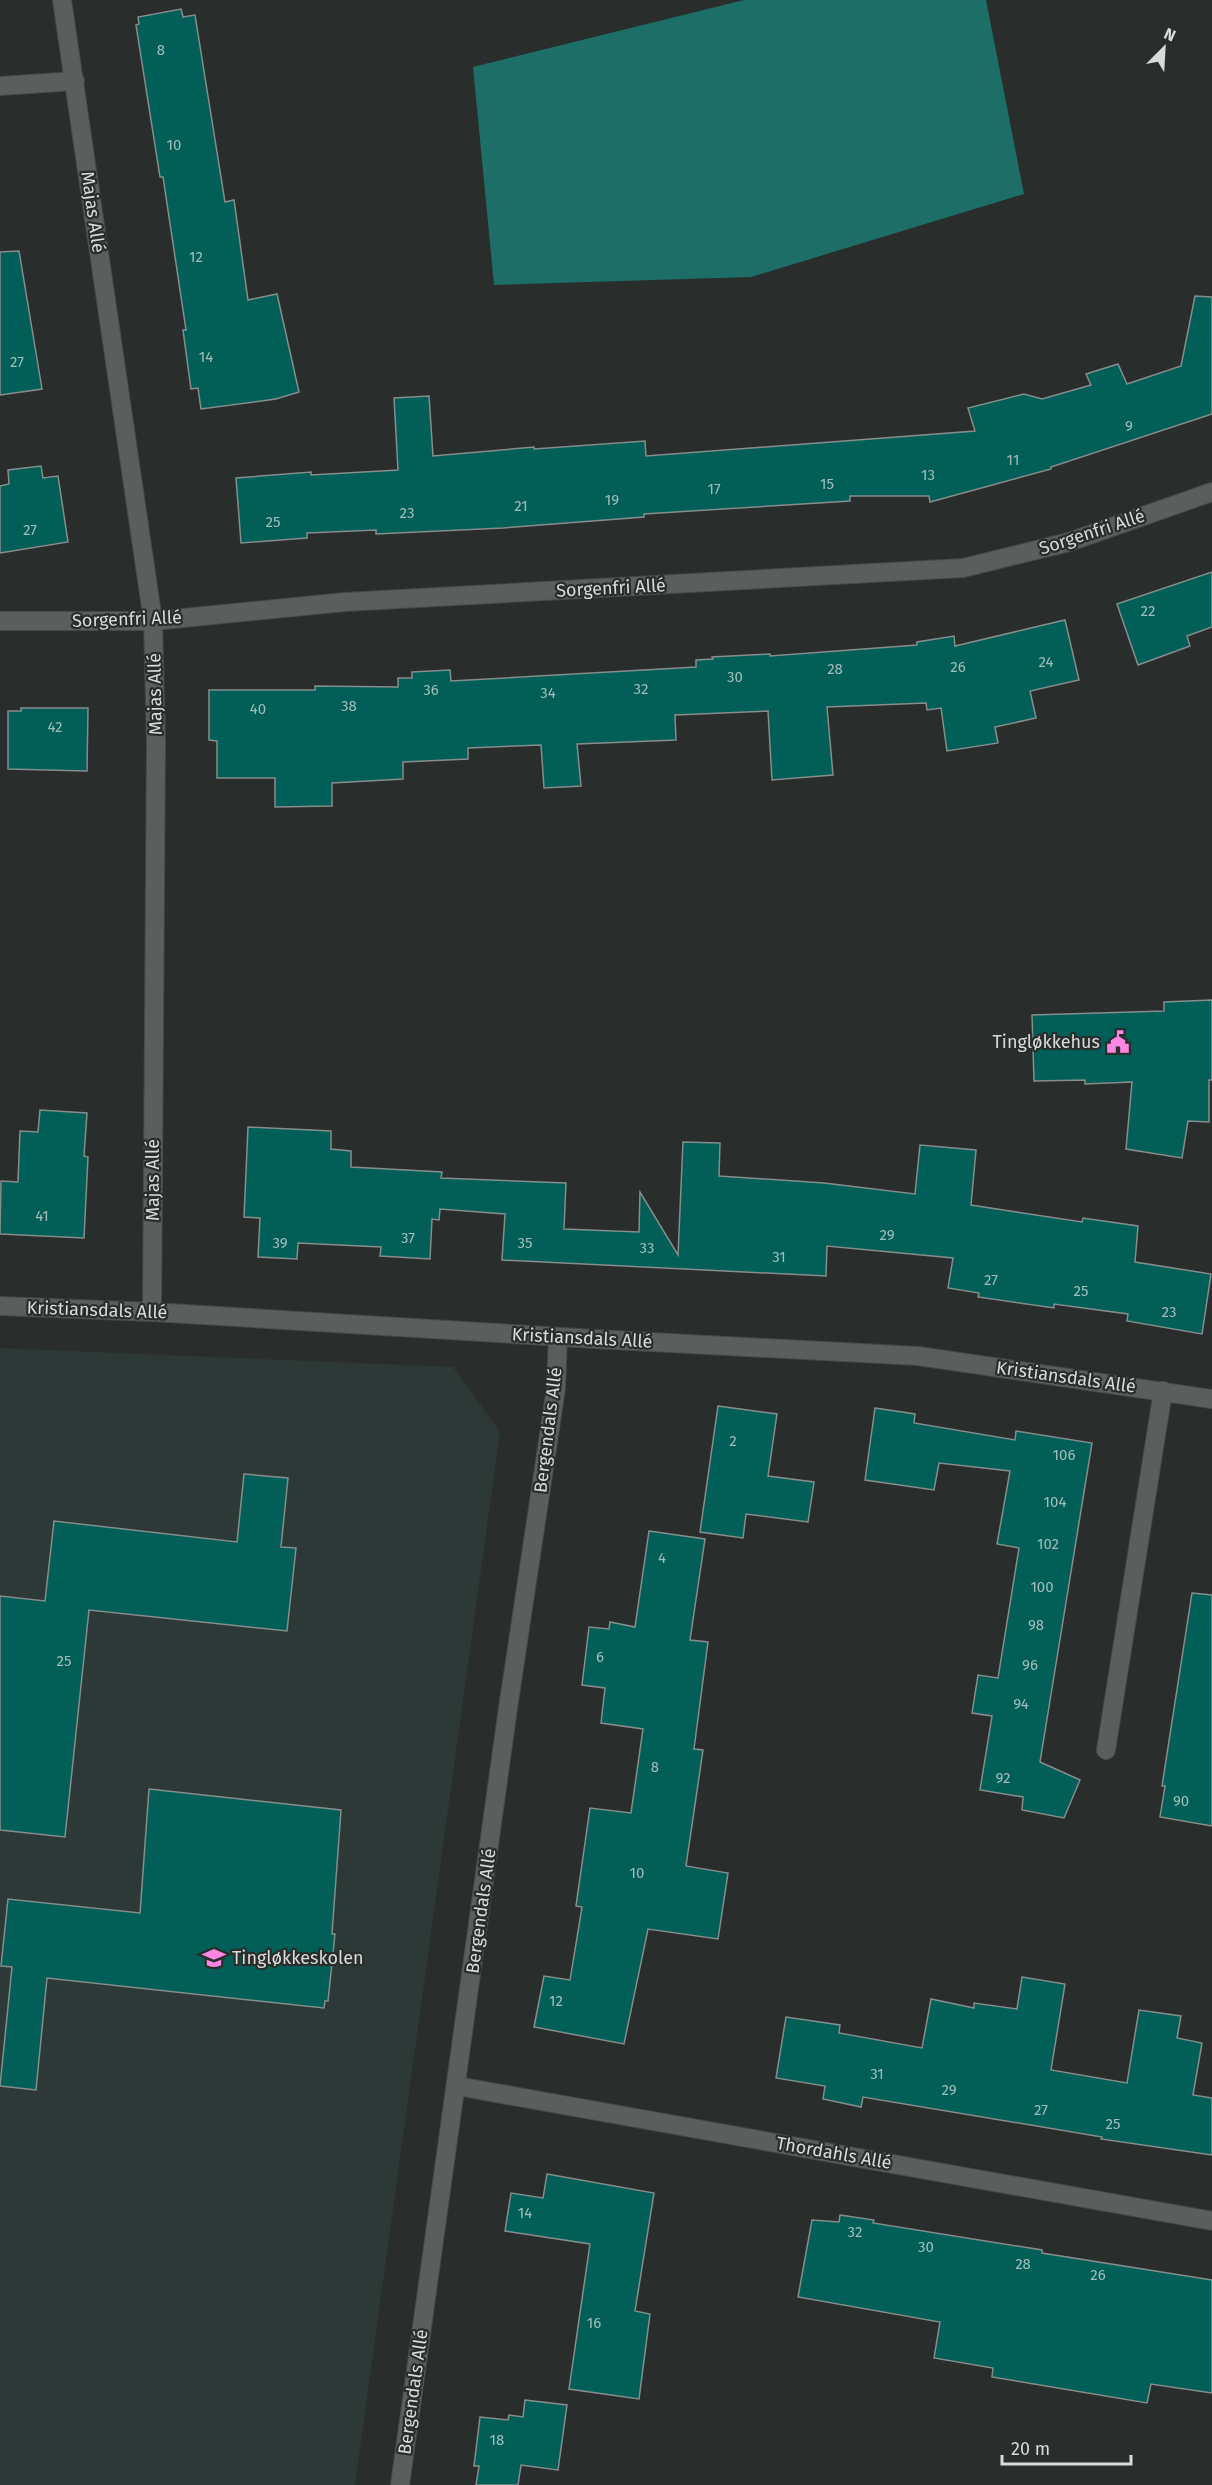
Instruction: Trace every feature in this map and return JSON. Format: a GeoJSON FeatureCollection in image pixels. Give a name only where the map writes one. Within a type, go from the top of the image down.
{"type":"FeatureCollection","features":[{"type":"Feature","properties":{"kind":"street","name":"Majas Allé"},"geometry":{"type":"LineString","coordinates":[[62,0],[153,621],[156,755],[152,1312]]}},
{"type":"Feature","properties":{"kind":"street"},"geometry":{"type":"LineString","coordinates":[[0,86],[75,81]]}},
{"type":"Feature","properties":{"kind":"street","name":"Sorgenfri Allé"},"geometry":{"type":"LineString","coordinates":[[0,621],[153,621],[345,602],[963,568],[1069,542],[1212,492]]}},
{"type":"Feature","properties":{"kind":"street","name":"Kristiansdals Allé"},"geometry":{"type":"LineString","coordinates":[[0,1306],[152,1312],[918,1356],[1212,1399]]}},
{"type":"Feature","properties":{"kind":"street","name":"Bergendals Allé"},"geometry":{"type":"LineString","coordinates":[[400,2485],[508,1708],[556,1388],[558,1337]]}},
{"type":"Feature","properties":{"kind":"street"},"geometry":{"type":"LineString","coordinates":[[1106,1750],[1163,1391]]}},
{"type":"Feature","properties":{"kind":"street","name":"Thordahls Allé"},"geometry":{"type":"LineString","coordinates":[[457,2086],[1212,2221]]}},
{"type":"Feature","properties":{"kind":"shaded area"},"geometry":{"type":"Polygon","coordinates":[[[744,0],[986,0],[1024,194],[751,277],[494,285],[473,67],[744,0]]]}},
{"type":"Feature","properties":{"kind":"shaded area","name":"Tingløkkeskolen"},"geometry":{"type":"Polygon","coordinates":[[[0,1348],[453,1367],[500,1432],[355,2485],[0,2485],[0,1348]]]}},
{"type":"Feature","properties":{"kind":"building"},"geometry":{"type":"Polygon","coordinates":[[[181,9],[183,17],[195,15],[225,202],[234,200],[248,300],[277,294],[299,392],[276,399],[201,409],[198,388],[191,389],[183,330],[186,330],[163,177],[160,177],[136,25],[139,24],[138,17],[181,9]]]}},
{"type":"Feature","properties":{"kind":"building"},"geometry":{"type":"Polygon","coordinates":[[[19,251],[42,389],[0,395],[0,252],[19,251]]]}},
{"type":"Feature","properties":{"kind":"building"},"geometry":{"type":"Polygon","coordinates":[[[1195,296],[1212,297],[1212,414],[1051,467],[1051,469],[930,502],[929,496],[850,496],[850,501],[644,514],[644,517],[503,528],[376,534],[376,530],[307,533],[307,538],[241,543],[236,478],[311,472],[311,475],[398,470],[394,398],[429,396],[433,456],[534,447],[534,449],[645,441],[646,456],[975,431],[968,408],[1024,394],[1042,399],[1091,385],[1086,374],[1118,364],[1127,384],[1181,366],[1195,296]]]}},
{"type":"Feature","properties":{"kind":"building"},"geometry":{"type":"Polygon","coordinates":[[[41,466],[43,478],[58,476],[68,542],[0,553],[0,486],[9,484],[8,470],[41,466]]]}},
{"type":"Feature","properties":{"kind":"building"},"geometry":{"type":"Polygon","coordinates":[[[1212,572],[1212,627],[1187,636],[1190,646],[1138,665],[1117,604],[1212,572]]]}},
{"type":"Feature","properties":{"kind":"building"},"geometry":{"type":"Polygon","coordinates":[[[1065,620],[1079,680],[1030,691],[1036,718],[995,727],[998,743],[947,751],[941,708],[927,710],[926,703],[827,707],[833,775],[772,780],[768,711],[675,715],[676,740],[577,744],[581,786],[544,788],[541,745],[468,748],[468,759],[403,762],[403,779],[332,783],[332,806],[275,807],[275,778],[217,778],[217,741],[209,740],[209,690],[315,690],[315,686],[398,687],[398,678],[412,678],[412,672],[450,670],[451,681],[696,667],[696,660],[713,659],[712,657],[770,654],[770,656],[917,645],[917,642],[954,636],[955,646],[1065,620]]]}},
{"type":"Feature","properties":{"kind":"building"},"geometry":{"type":"Polygon","coordinates":[[[21,708],[88,708],[87,771],[8,769],[8,711],[21,711],[21,708]]]}},
{"type":"Feature","properties":{"kind":"building"},"geometry":{"type":"Polygon","coordinates":[[[1212,1000],[1212,1080],[1209,1080],[1209,1122],[1188,1121],[1182,1158],[1126,1149],[1132,1082],[1085,1084],[1085,1080],[1034,1081],[1032,1015],[1164,1011],[1164,1002],[1212,1000]]]}},
{"type":"Feature","properties":{"kind":"building"},"geometry":{"type":"Polygon","coordinates":[[[40,1110],[87,1113],[84,1156],[88,1157],[84,1238],[0,1234],[1,1181],[18,1182],[20,1131],[38,1132],[40,1110]]]}},
{"type":"Feature","properties":{"kind":"building"},"geometry":{"type":"Polygon","coordinates":[[[248,1127],[331,1131],[331,1149],[351,1151],[351,1167],[442,1172],[441,1178],[566,1183],[564,1229],[639,1232],[640,1192],[678,1255],[683,1142],[720,1143],[719,1176],[824,1183],[915,1194],[920,1145],[976,1150],[971,1205],[1082,1222],[1083,1218],[1138,1226],[1135,1262],[1211,1274],[1202,1334],[1127,1321],[1128,1314],[1054,1304],[1054,1308],[978,1297],[979,1293],[948,1288],[953,1258],[827,1246],[826,1276],[502,1260],[505,1214],[440,1209],[439,1220],[432,1219],[430,1259],[380,1256],[381,1247],[298,1243],[297,1259],[258,1257],[260,1218],[244,1217],[248,1127]]]}},
{"type":"Feature","properties":{"kind":"building"},"geometry":{"type":"Polygon","coordinates":[[[718,1406],[777,1414],[768,1476],[814,1482],[808,1522],[746,1514],[743,1538],[700,1532],[718,1406]]]}},
{"type":"Feature","properties":{"kind":"building"},"geometry":{"type":"Polygon","coordinates":[[[875,1408],[915,1414],[914,1423],[1015,1440],[1016,1431],[1092,1443],[1040,1762],[1080,1780],[1064,1818],[1022,1810],[1023,1797],[980,1790],[992,1716],[972,1713],[978,1675],[998,1678],[1019,1548],[997,1544],[1010,1471],[939,1463],[934,1490],[865,1480],[875,1408]]]}},
{"type":"Feature","properties":{"kind":"building"},"geometry":{"type":"Polygon","coordinates":[[[244,1474],[288,1478],[281,1547],[296,1548],[287,1631],[89,1610],[65,1837],[0,1830],[0,1596],[45,1601],[54,1521],[237,1542],[244,1474]]]}},
{"type":"Feature","properties":{"kind":"building"},"geometry":{"type":"Polygon","coordinates":[[[649,1531],[705,1539],[690,1640],[708,1642],[694,1749],[703,1750],[686,1866],[728,1873],[718,1939],[648,1929],[624,2044],[534,2027],[544,1976],[570,1980],[582,1907],[576,1906],[590,1808],[631,1813],[643,1729],[601,1723],[605,1688],[582,1685],[589,1627],[609,1629],[610,1622],[635,1627],[649,1531]]]}},
{"type":"Feature","properties":{"kind":"building"},"geometry":{"type":"Polygon","coordinates":[[[1192,1593],[1212,1595],[1212,1826],[1160,1817],[1165,1786],[1162,1786],[1192,1593]]]}},
{"type":"Feature","properties":{"kind":"building"},"geometry":{"type":"Polygon","coordinates":[[[149,1789],[341,1810],[332,1934],[335,1934],[328,2001],[325,2001],[324,2008],[47,1978],[36,2090],[0,2086],[12,1967],[1,1966],[8,1899],[140,1913],[149,1789]]]}},
{"type":"Feature","properties":{"kind":"building"},"geometry":{"type":"Polygon","coordinates":[[[1022,1977],[1065,1984],[1051,2070],[1127,2083],[1139,2010],[1181,2016],[1177,2038],[1202,2043],[1193,2095],[1212,2098],[1212,2155],[1101,2139],[1102,2137],[863,2097],[861,2107],[823,2099],[825,2086],[776,2078],[786,2017],[840,2025],[839,2033],[922,2048],[931,1999],[974,2008],[974,2003],[1017,2009],[1022,1977]]]}},
{"type":"Feature","properties":{"kind":"building"},"geometry":{"type":"Polygon","coordinates":[[[547,2174],[654,2193],[635,2311],[650,2314],[639,2399],[569,2389],[590,2244],[505,2231],[511,2193],[543,2198],[547,2174]]]}},
{"type":"Feature","properties":{"kind":"building"},"geometry":{"type":"Polygon","coordinates":[[[840,2215],[874,2220],[873,2223],[1042,2250],[1042,2253],[1212,2280],[1212,2393],[1151,2384],[1147,2403],[992,2377],[993,2368],[934,2358],[940,2322],[798,2297],[812,2220],[839,2222],[840,2215]]]}},
{"type":"Feature","properties":{"kind":"building"},"geometry":{"type":"Polygon","coordinates":[[[525,2400],[567,2405],[558,2470],[521,2465],[518,2485],[476,2485],[479,2466],[474,2466],[480,2417],[508,2420],[509,2415],[523,2417],[525,2400]]]}},
{"type":"Feature","properties":{"kind":"place","name":"Tingløkkehus"},"geometry":{"type":"Point","coordinates":[1118,1042]}},
{"type":"Feature","properties":{"kind":"place","name":"Tingløkkeskolen"},"geometry":{"type":"Point","coordinates":[214,1958]}}]}
